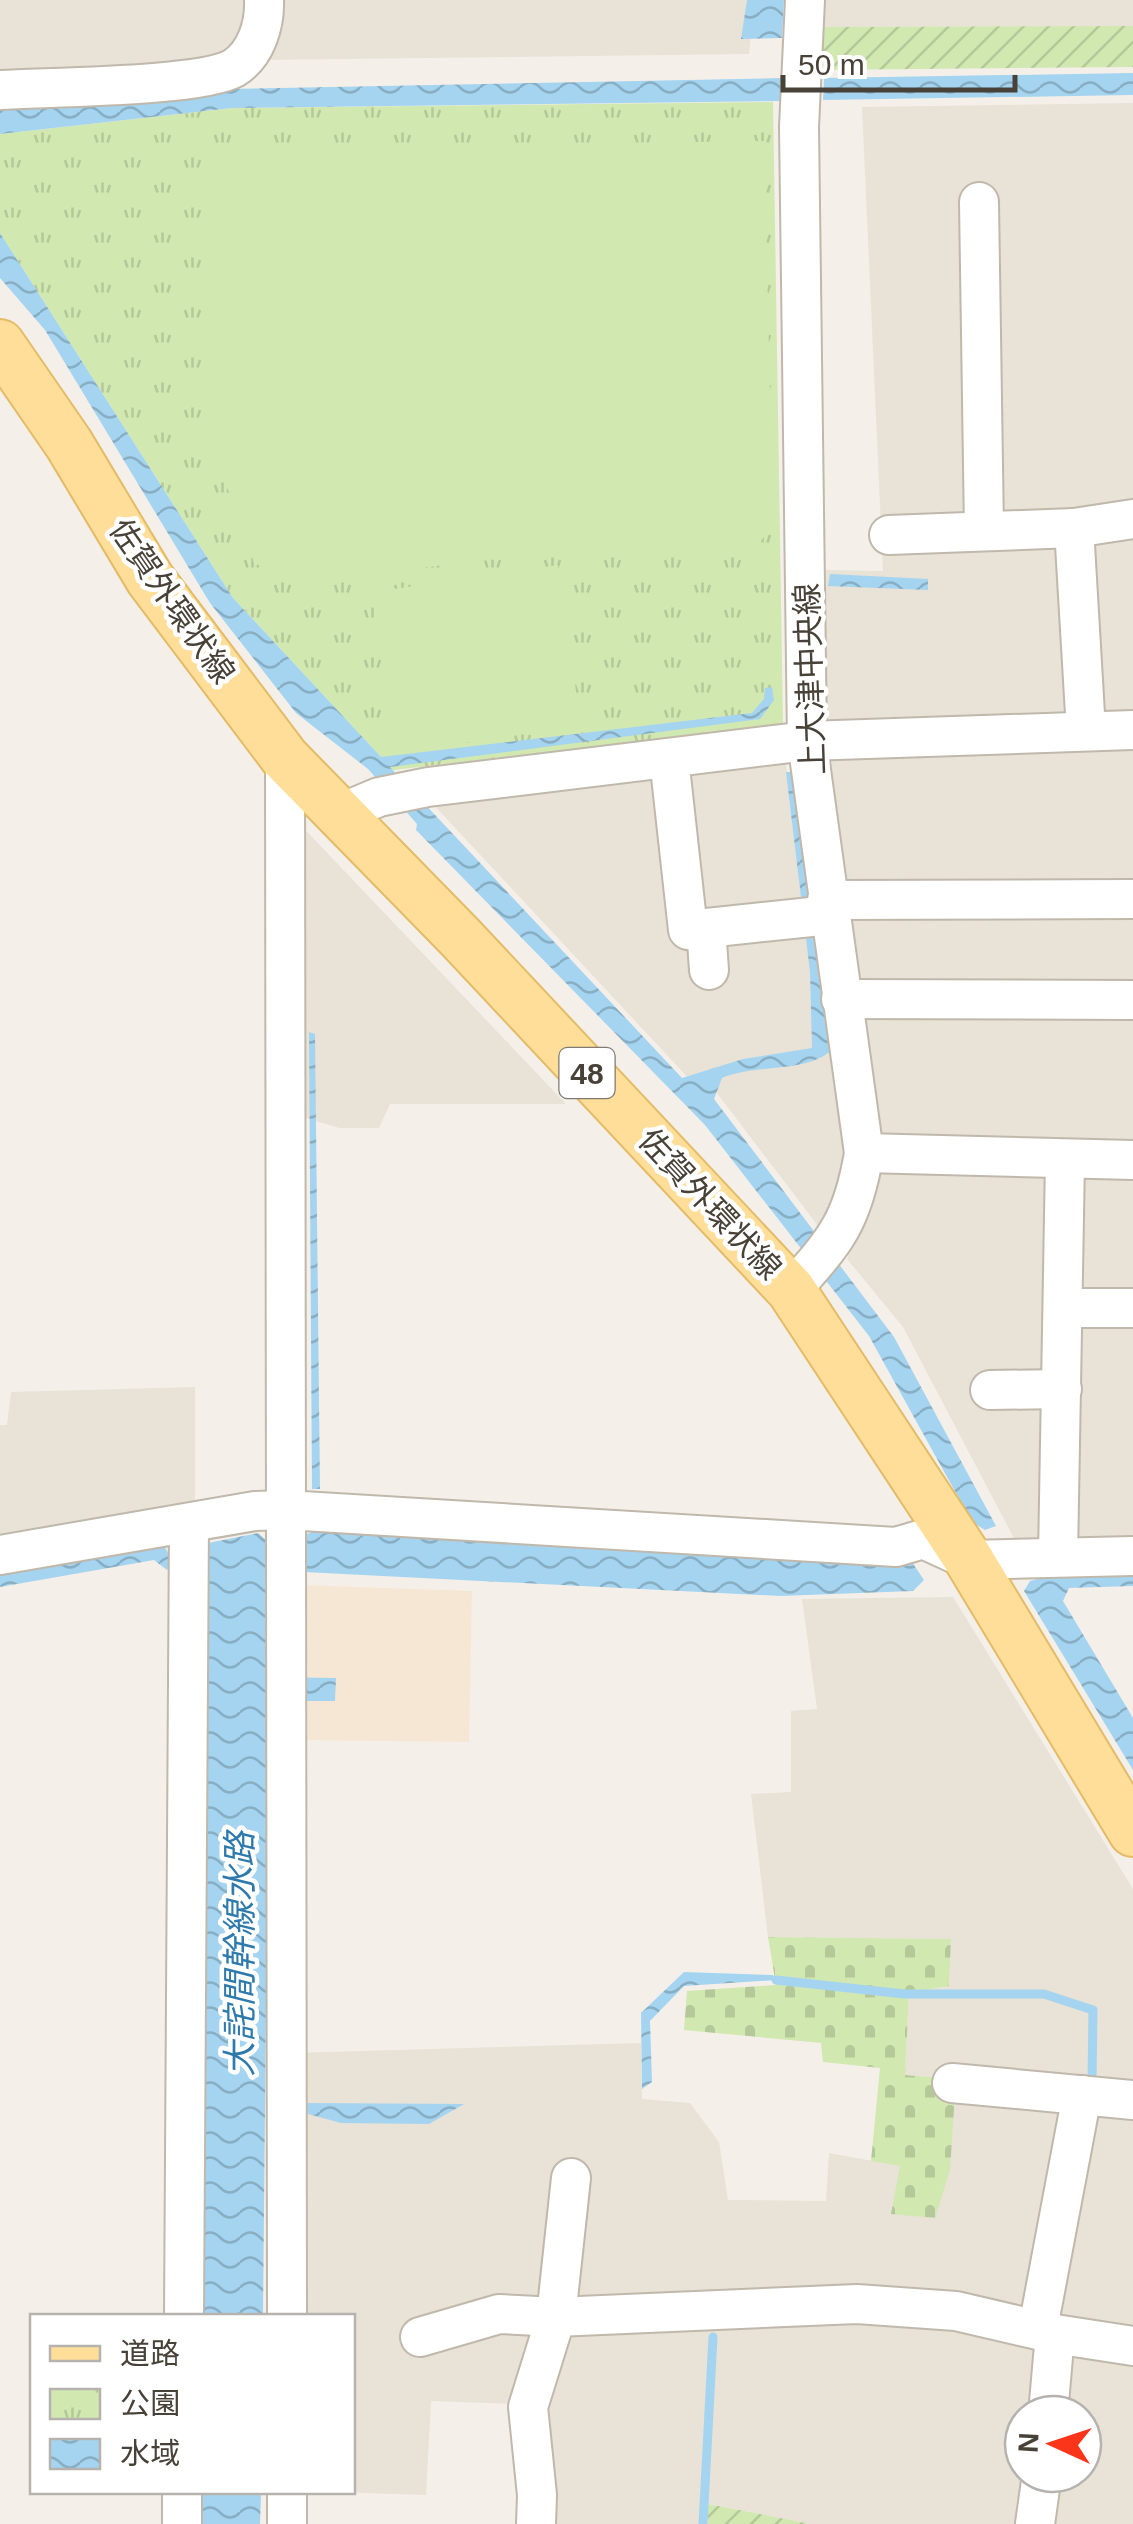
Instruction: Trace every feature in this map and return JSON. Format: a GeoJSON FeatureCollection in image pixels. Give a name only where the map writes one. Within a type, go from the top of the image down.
{"type":"FeatureCollection","features":[{"type":"Feature","properties":{"kind":"main road","name":"佐賀外環状線"},"geometry":{"type":"LineString","coordinates":[[0,344],[69,444],[150,579],[285,758],[360,805],[800,1280],[1133,1832]]}},
{"type":"Feature","properties":{"kind":"street"},"geometry":{"type":"LineString","coordinates":[[0,90],[160,82],[230,70],[251,54],[265,16],[264,0]]}},
{"type":"Feature","properties":{"kind":"street","name":"上大津中央線"},"geometry":{"type":"LineString","coordinates":[[800,1280],[835,1241],[856,1200],[864,1154],[841,999],[817,911],[808,741],[800,108],[805,0]]}},
{"type":"Feature","properties":{"kind":"street"},"geometry":{"type":"LineString","coordinates":[[979,202],[984,531]]}},
{"type":"Feature","properties":{"kind":"street"},"geometry":{"type":"LineString","coordinates":[[889,535],[1074,528],[1133,520]]}},
{"type":"Feature","properties":{"kind":"street"},"geometry":{"type":"LineString","coordinates":[[1074,528],[1086,731]]}},
{"type":"Feature","properties":{"kind":"street"},"geometry":{"type":"LineString","coordinates":[[360,805],[428,787],[808,741],[1133,730]]}},
{"type":"Feature","properties":{"kind":"street"},"geometry":{"type":"LineString","coordinates":[[285,758],[286,2314]]}},
{"type":"Feature","properties":{"kind":"street"},"geometry":{"type":"LineString","coordinates":[[669,758],[688,930],[817,911],[1133,898]]}},
{"type":"Feature","properties":{"kind":"street"},"geometry":{"type":"LineString","coordinates":[[706,928],[709,970]]}},
{"type":"Feature","properties":{"kind":"street"},"geometry":{"type":"LineString","coordinates":[[841,999],[1133,1000]]}},
{"type":"Feature","properties":{"kind":"street"},"geometry":{"type":"LineString","coordinates":[[864,1154],[1133,1160]]}},
{"type":"Feature","properties":{"kind":"street"},"geometry":{"type":"LineString","coordinates":[[1058,1557],[1065,1159]]}},
{"type":"Feature","properties":{"kind":"street"},"geometry":{"type":"LineString","coordinates":[[1064,1308],[1133,1308]]}},
{"type":"Feature","properties":{"kind":"street"},"geometry":{"type":"LineString","coordinates":[[990,1390],[1062,1388]]}},
{"type":"Feature","properties":{"kind":"street"},"geometry":{"type":"LineString","coordinates":[[0,1556],[254,1511],[286,1510],[896,1547],[923,1539],[970,1560],[1133,1556]]}},
{"type":"Feature","properties":{"kind":"street"},"geometry":{"type":"LineString","coordinates":[[184,2314],[189,1523]]}},
{"type":"Feature","properties":{"kind":"street"},"geometry":{"type":"LineString","coordinates":[[952,2083],[1133,2100]]}},
{"type":"Feature","properties":{"kind":"street"},"geometry":{"type":"LineString","coordinates":[[1048,2394],[1047,2331],[1082,2095]]}},
{"type":"Feature","properties":{"kind":"street"},"geometry":{"type":"LineString","coordinates":[[536,2524],[538,2495],[528,2407],[556,2317],[571,2178]]}},
{"type":"Feature","properties":{"kind":"street"},"geometry":{"type":"LineString","coordinates":[[420,2337],[499,2314],[556,2317],[857,2304],[956,2310],[1133,2346]]}},
{"type":"Feature","properties":{"kind":"street"},"geometry":{"type":"LineString","coordinates":[[182,2494],[182,2524]]}},
{"type":"Feature","properties":{"kind":"street"},"geometry":{"type":"LineString","coordinates":[[287,2494],[287,2524]]}},
{"type":"Feature","properties":{"kind":"street"},"geometry":{"type":"LineString","coordinates":[[1035,2524],[1039,2494]]}},
{"type":"Feature","properties":{"kind":"shaded area"},"geometry":{"type":"Polygon","coordinates":[[[0,0],[754,0],[749,54],[257,60],[0,96],[0,0]]]}},
{"type":"Feature","properties":{"kind":"shaded area"},"geometry":{"type":"Polygon","coordinates":[[[819,0],[1133,0],[1133,26],[818,27],[819,0]]]}},
{"type":"Feature","properties":{"kind":"shaded area"},"geometry":{"type":"Polygon","coordinates":[[[1133,103],[1133,1541],[1016,1542],[903,1327],[847,1259],[871,1202],[823,735],[823,570],[883,571],[862,107],[1133,103]]]}},
{"type":"Feature","properties":{"kind":"shaded area"},"geometry":{"type":"Polygon","coordinates":[[[785,757],[825,1050],[836,1059],[846,1143],[843,1186],[822,1231],[710,1084],[694,1084],[431,802],[785,757]]]}},
{"type":"Feature","properties":{"kind":"shaded area"},"geometry":{"type":"Polygon","coordinates":[[[294,818],[566,1104],[390,1104],[379,1128],[339,1128],[296,1115],[294,818]]]}},
{"type":"Feature","properties":{"kind":"shaded area"},"geometry":{"type":"Polygon","coordinates":[[[195,1387],[195,1499],[154,1556],[0,1582],[0,1425],[7,1425],[11,1392],[195,1387]]]}},
{"type":"Feature","properties":{"kind":"shaded area"},"geometry":{"type":"Polygon","coordinates":[[[301,1585],[472,1591],[469,1742],[295,1740],[301,1585]]]}},
{"type":"Feature","properties":{"kind":"shaded area"},"geometry":{"type":"Polygon","coordinates":[[[953,1597],[1133,1889],[1133,2524],[811,2524],[709,2504],[708,2524],[526,2524],[517,2404],[431,2401],[426,2495],[355,2493],[355,2314],[293,2314],[293,2053],[641,2043],[642,2099],[690,2103],[719,2142],[728,2200],[826,2201],[829,2153],[900,2166],[955,2079],[905,2075],[909,1993],[949,1986],[951,1939],[768,1937],[751,1794],[791,1792],[791,1711],[817,1709],[802,1599],[953,1597]]]}},
{"type":"Feature","properties":{"kind":"green space"},"geometry":{"type":"Polygon","coordinates":[[[1133,26],[1133,67],[819,70],[818,27],[1133,26]]]}},
{"type":"Feature","properties":{"kind":"green space"},"geometry":{"type":"Polygon","coordinates":[[[773,102],[783,725],[393,770],[233,598],[0,233],[0,134],[232,108],[773,102]]]}},
{"type":"Feature","properties":{"kind":"green space"},"geometry":{"type":"Polygon","coordinates":[[[764,141],[773,523],[755,550],[551,553],[294,582],[254,563],[213,447],[204,186],[240,148],[764,141]]]}},
{"type":"Feature","properties":{"kind":"green space"},"geometry":{"type":"Polygon","coordinates":[[[558,565],[581,726],[395,753],[373,592],[558,565]]]}},
{"type":"Feature","properties":{"kind":"green space"},"geometry":{"type":"Polygon","coordinates":[[[768,1937],[951,1939],[949,1986],[909,1993],[905,2075],[956,2079],[950,2170],[935,2218],[891,2214],[900,2166],[871,2161],[880,2068],[823,2062],[821,2043],[684,2030],[687,1991],[776,1985],[768,1937]]]}},
{"type":"Feature","properties":{"kind":"green space"},"geometry":{"type":"Polygon","coordinates":[[[708,2504],[811,2524],[708,2524],[708,2504]]]}},
{"type":"Feature","properties":{"kind":"water"},"geometry":{"type":"Polygon","coordinates":[[[747,0],[784,0],[782,38],[741,39],[747,0]]]}},
{"type":"Feature","properties":{"kind":"water"},"geometry":{"type":"Polygon","coordinates":[[[1133,73],[1133,95],[823,100],[824,78],[1133,73]]]}},
{"type":"Feature","properties":{"kind":"water"},"geometry":{"type":"Polygon","coordinates":[[[783,78],[782,101],[232,108],[0,134],[0,108],[228,89],[783,78]]]}},
{"type":"Feature","properties":{"kind":"water"},"geometry":{"type":"Polygon","coordinates":[[[0,233],[233,598],[381,757],[752,713],[764,699],[765,688],[772,687],[774,700],[760,719],[390,767],[682,1078],[743,1059],[812,1048],[810,972],[786,772],[794,772],[830,1052],[806,1063],[722,1078],[714,1099],[894,1337],[996,1526],[985,1530],[972,1522],[869,1336],[705,1125],[416,830],[417,824],[368,769],[296,713],[210,603],[45,330],[0,278],[0,233]]]}},
{"type":"Feature","properties":{"kind":"water"},"geometry":{"type":"Polygon","coordinates":[[[830,574],[928,579],[928,590],[828,586],[830,574]]]}},
{"type":"Feature","properties":{"kind":"water"},"geometry":{"type":"Polygon","coordinates":[[[309,1032],[315,1034],[320,1489],[312,1489],[309,1032]]]}},
{"type":"Feature","properties":{"kind":"water"},"geometry":{"type":"Polygon","coordinates":[[[317,1530],[910,1559],[924,1580],[913,1591],[780,1596],[304,1572],[305,1535],[317,1530]]]}},
{"type":"Feature","properties":{"kind":"water","name":"大詫間幹線水路"},"geometry":{"type":"Polygon","coordinates":[[[258,1533],[266,1540],[270,1677],[336,1678],[335,1701],[269,1701],[263,2314],[204,2314],[208,1543],[258,1533]]]}},
{"type":"Feature","properties":{"kind":"water"},"geometry":{"type":"Polygon","coordinates":[[[164,1546],[173,1561],[167,1570],[154,1560],[0,1587],[0,1574],[164,1546]]]}},
{"type":"Feature","properties":{"kind":"water"},"geometry":{"type":"Polygon","coordinates":[[[1133,1572],[1133,1586],[1069,1588],[1063,1601],[1133,1718],[1133,1770],[1024,1591],[1030,1581],[1058,1573],[1133,1572]]]}},
{"type":"Feature","properties":{"kind":"water"},"geometry":{"type":"Polygon","coordinates":[[[684,1972],[773,1975],[776,1980],[684,1986],[650,2021],[652,2082],[642,2089],[641,2013],[684,1972]]]}},
{"type":"Feature","properties":{"kind":"water"},"geometry":{"type":"Polygon","coordinates":[[[306,2103],[464,2104],[429,2124],[341,2123],[308,2114],[306,2103]]]}},
{"type":"Feature","properties":{"kind":"water"},"geometry":{"type":"Polygon","coordinates":[[[203,2494],[261,2494],[260,2524],[203,2524],[203,2494]]]}},
{"type":"Feature","properties":{"kind":"waterway"},"geometry":{"type":"LineString","coordinates":[[776,1980],[904,1994],[1044,1994],[1093,2010],[1092,2084]]}},
{"type":"Feature","properties":{"kind":"waterway"},"geometry":{"type":"LineString","coordinates":[[703,2524],[713,2337]]}}]}
